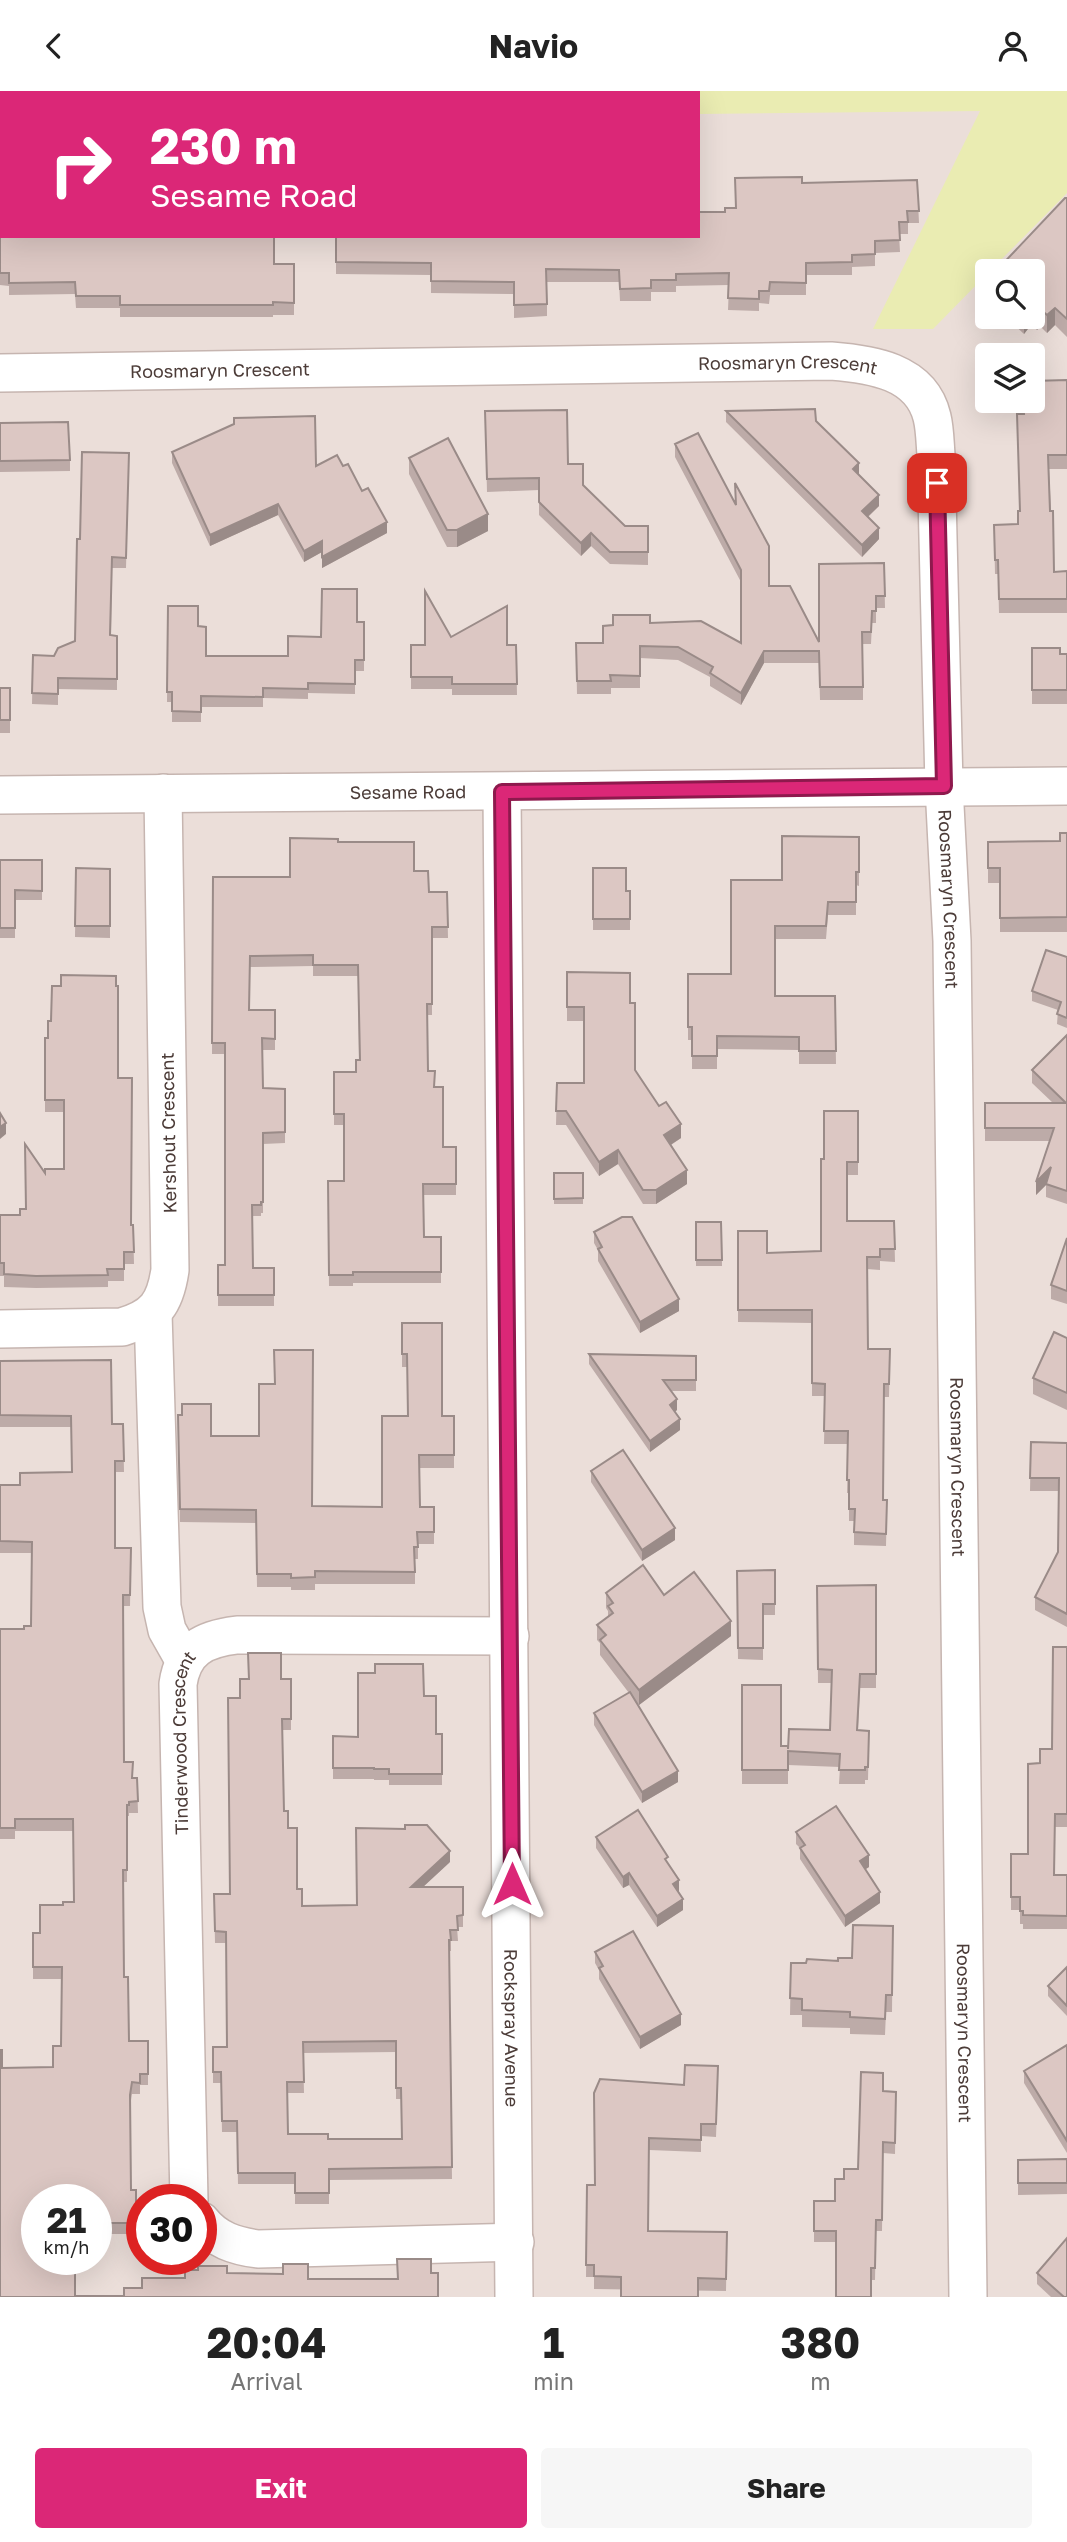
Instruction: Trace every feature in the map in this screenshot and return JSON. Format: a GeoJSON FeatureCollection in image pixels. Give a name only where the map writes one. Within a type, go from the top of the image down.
{"type":"FeatureCollection","features":[{"type":"Feature","properties":{"kind":"street","name":"Roosmaryn Crescent"},"geometry":{"type":"LineString","coordinates":[[0,373],[831,361],[869,364],[910,382],[924,397],[932,417],[936,455],[944,786],[952,941],[968,2297]]}},
{"type":"Feature","properties":{"kind":"street","name":"Sesame Road"},"geometry":{"type":"LineString","coordinates":[[0,795],[1067,786]]}},
{"type":"Feature","properties":{"kind":"street","name":"Rockspray Avenue"},"geometry":{"type":"LineString","coordinates":[[502,792],[514,2297]]}},
{"type":"Feature","properties":{"kind":"street","name":"Kershout Crescent"},"geometry":{"type":"LineString","coordinates":[[153,1313],[162,1301],[170,1270],[163,793]]}},
{"type":"Feature","properties":{"kind":"street"},"geometry":{"type":"LineString","coordinates":[[0,1329],[122,1327],[153,1313],[162,1607],[167,1630],[184,1660]]}},
{"type":"Feature","properties":{"kind":"street","name":"Tinderwood Crescent"},"geometry":{"type":"LineString","coordinates":[[187,2184],[178,1683],[184,1660],[193,1650],[206,1643],[236,1635],[510,1636]]}},
{"type":"Feature","properties":{"kind":"street"},"geometry":{"type":"LineString","coordinates":[[217,2236],[236,2246],[258,2249],[515,2242]]}},
{"type":"Feature","properties":{"kind":"shaded area"},"geometry":{"type":"Polygon","coordinates":[[[700,91],[1067,91],[1067,2297],[0,2297],[0,238],[700,238],[700,91]]]}},
{"type":"Feature","properties":{"kind":"green space"},"geometry":{"type":"Polygon","coordinates":[[[700,91],[1067,91],[1067,193],[1002,259],[975,259],[975,286],[933,329],[873,329],[980,111],[700,114],[700,91]]]}},
{"type":"Feature","properties":{"kind":"building"},"geometry":{"type":"Polygon","coordinates":[[[802,177],[802,183],[917,180],[919,211],[907,211],[908,222],[899,222],[900,240],[875,241],[875,254],[852,255],[852,262],[806,263],[806,283],[770,282],[769,291],[759,291],[759,299],[728,298],[729,273],[676,274],[676,280],[651,280],[651,288],[620,289],[619,270],[546,269],[547,304],[514,305],[514,282],[431,281],[431,263],[336,262],[336,238],[700,238],[700,212],[725,212],[725,208],[736,208],[735,178],[802,177]]]}},
{"type":"Feature","properties":{"kind":"building"},"geometry":{"type":"Polygon","coordinates":[[[1067,198],[1067,319],[1055,308],[1047,315],[1045,313],[1045,259],[1007,259],[1067,198]]]}},
{"type":"Feature","properties":{"kind":"building"},"geometry":{"type":"Polygon","coordinates":[[[0,238],[274,238],[274,264],[294,264],[294,303],[120,305],[120,296],[76,296],[75,282],[9,283],[9,273],[0,273],[0,238]]]}},
{"type":"Feature","properties":{"kind":"building"},"geometry":{"type":"Polygon","coordinates":[[[1067,380],[1067,455],[1048,455],[1050,511],[1053,511],[1054,572],[1067,571],[1067,599],[999,599],[994,525],[1018,524],[1020,511],[1017,414],[1045,413],[1045,381],[1067,380]]]}},
{"type":"Feature","properties":{"kind":"building"},"geometry":{"type":"Polygon","coordinates":[[[815,409],[816,421],[859,463],[853,469],[879,495],[862,511],[879,528],[862,545],[726,411],[815,409]]]}},
{"type":"Feature","properties":{"kind":"building"},"geometry":{"type":"Polygon","coordinates":[[[567,410],[568,464],[583,464],[583,485],[625,526],[648,526],[648,552],[610,552],[591,533],[581,543],[539,502],[539,478],[487,479],[485,411],[567,410]]]}},
{"type":"Feature","properties":{"kind":"building"},"geometry":{"type":"Polygon","coordinates":[[[315,416],[316,466],[337,455],[343,466],[348,464],[362,491],[368,488],[387,522],[322,557],[322,541],[304,551],[278,504],[210,535],[172,452],[234,424],[234,418],[315,416]]]}},
{"type":"Feature","properties":{"kind":"building"},"geometry":{"type":"Polygon","coordinates":[[[68,422],[70,460],[0,461],[0,423],[68,422]]]}},
{"type":"Feature","properties":{"kind":"building"},"geometry":{"type":"Polygon","coordinates":[[[698,433],[736,505],[735,483],[769,546],[769,586],[790,586],[819,642],[819,564],[884,563],[885,596],[876,596],[871,632],[862,632],[863,687],[820,687],[819,651],[764,651],[741,693],[710,673],[713,667],[678,647],[640,646],[640,676],[610,675],[611,681],[577,681],[576,643],[603,643],[603,626],[613,625],[613,615],[650,615],[650,623],[701,621],[741,643],[741,570],[675,444],[698,433]]]}},
{"type":"Feature","properties":{"kind":"building"},"geometry":{"type":"Polygon","coordinates":[[[448,438],[488,514],[457,530],[447,530],[409,458],[448,438]]]}},
{"type":"Feature","properties":{"kind":"building"},"geometry":{"type":"Polygon","coordinates":[[[82,452],[129,453],[126,558],[112,557],[110,635],[117,636],[117,679],[58,678],[58,694],[32,693],[33,655],[54,656],[58,648],[75,641],[82,452]]]}},
{"type":"Feature","properties":{"kind":"building"},"geometry":{"type":"Polygon","coordinates":[[[322,589],[357,589],[357,622],[364,622],[364,660],[355,660],[355,684],[308,683],[308,689],[263,688],[263,697],[201,696],[201,712],[172,711],[172,692],[167,692],[168,606],[198,606],[198,626],[206,627],[206,656],[288,656],[288,636],[321,637],[322,589]]]}},
{"type":"Feature","properties":{"kind":"building"},"geometry":{"type":"Polygon","coordinates":[[[425,591],[451,637],[507,606],[507,645],[516,645],[517,684],[452,684],[452,677],[411,677],[411,645],[425,645],[425,591]]]}},
{"type":"Feature","properties":{"kind":"building"},"geometry":{"type":"Polygon","coordinates":[[[1032,648],[1060,648],[1060,654],[1067,654],[1067,690],[1032,690],[1032,648]]]}},
{"type":"Feature","properties":{"kind":"building"},"geometry":{"type":"Polygon","coordinates":[[[0,688],[10,688],[10,720],[0,720],[0,688]]]}},
{"type":"Feature","properties":{"kind":"building"},"geometry":{"type":"Polygon","coordinates":[[[1060,833],[1067,833],[1067,917],[1000,918],[1000,868],[988,868],[988,842],[1060,841],[1060,833]]]}},
{"type":"Feature","properties":{"kind":"building"},"geometry":{"type":"Polygon","coordinates":[[[782,836],[859,837],[856,902],[828,902],[826,926],[775,926],[775,996],[835,996],[836,1051],[799,1051],[799,1037],[717,1036],[717,1056],[692,1056],[692,1027],[688,1027],[688,974],[731,974],[731,880],[782,880],[782,836]]]}},
{"type":"Feature","properties":{"kind":"building"},"geometry":{"type":"Polygon","coordinates":[[[290,838],[338,839],[338,842],[414,842],[414,871],[428,871],[429,892],[447,892],[448,927],[432,927],[432,1004],[427,1004],[428,1071],[435,1071],[434,1087],[443,1087],[443,1147],[456,1147],[456,1184],[423,1184],[424,1237],[441,1237],[441,1272],[353,1272],[353,1275],[329,1275],[328,1181],[344,1181],[344,1114],[334,1114],[334,1072],[356,1072],[356,1060],[360,1060],[358,965],[313,965],[313,955],[250,956],[249,1010],[275,1010],[275,1039],[262,1038],[263,1088],[285,1089],[285,1132],[263,1133],[263,1202],[261,1205],[252,1205],[253,1268],[274,1268],[274,1295],[218,1295],[218,1265],[225,1265],[225,1043],[212,1043],[213,877],[290,877],[290,838]]]}},
{"type":"Feature","properties":{"kind":"building"},"geometry":{"type":"Polygon","coordinates":[[[0,860],[42,860],[42,891],[15,890],[15,928],[0,928],[0,860]]]}},
{"type":"Feature","properties":{"kind":"building"},"geometry":{"type":"Polygon","coordinates":[[[76,868],[110,869],[110,926],[75,926],[76,868]]]}},
{"type":"Feature","properties":{"kind":"building"},"geometry":{"type":"Polygon","coordinates":[[[593,868],[626,868],[626,891],[630,891],[630,919],[593,919],[593,868]]]}},
{"type":"Feature","properties":{"kind":"building"},"geometry":{"type":"Polygon","coordinates":[[[1046,950],[1067,957],[1067,1018],[1057,1014],[1061,1002],[1032,991],[1046,950]]]}},
{"type":"Feature","properties":{"kind":"building"},"geometry":{"type":"Polygon","coordinates":[[[567,972],[630,973],[630,1003],[635,1003],[635,1070],[659,1106],[666,1102],[681,1124],[664,1135],[687,1170],[656,1190],[643,1190],[618,1150],[599,1162],[566,1111],[556,1111],[557,1083],[584,1083],[584,1007],[567,1007],[567,972]]]}},
{"type":"Feature","properties":{"kind":"building"},"geometry":{"type":"Polygon","coordinates":[[[61,975],[116,976],[118,1078],[132,1078],[131,1225],[134,1252],[124,1252],[124,1269],[107,1269],[108,1275],[4,1274],[4,1263],[0,1263],[0,1215],[20,1215],[20,1209],[26,1209],[25,1144],[45,1173],[45,1169],[64,1169],[64,1100],[45,1100],[45,1038],[48,1038],[48,1021],[51,1021],[52,986],[61,986],[61,975]]]}},
{"type":"Feature","properties":{"kind":"building"},"geometry":{"type":"Polygon","coordinates":[[[1067,1035],[1067,1191],[1046,1184],[1051,1167],[1036,1182],[1054,1128],[985,1128],[985,1103],[1066,1103],[1032,1070],[1067,1035]]]}},
{"type":"Feature","properties":{"kind":"building"},"geometry":{"type":"Polygon","coordinates":[[[824,1111],[858,1111],[858,1162],[847,1162],[847,1221],[894,1221],[895,1249],[880,1249],[880,1257],[867,1257],[868,1349],[890,1349],[889,1384],[884,1384],[883,1500],[887,1500],[886,1534],[854,1532],[855,1509],[849,1509],[847,1480],[848,1431],[824,1431],[825,1384],[812,1383],[812,1310],[738,1310],[738,1231],[767,1231],[767,1253],[821,1251],[824,1111]]]}},
{"type":"Feature","properties":{"kind":"building"},"geometry":{"type":"Polygon","coordinates":[[[0,1113],[6,1123],[0,1127],[0,1113]]]}},
{"type":"Feature","properties":{"kind":"building"},"geometry":{"type":"Polygon","coordinates":[[[554,1173],[583,1173],[583,1198],[554,1199],[554,1173]]]}},
{"type":"Feature","properties":{"kind":"building"},"geometry":{"type":"Polygon","coordinates":[[[622,1217],[632,1217],[679,1299],[640,1322],[598,1249],[602,1247],[594,1232],[622,1217]]]}},
{"type":"Feature","properties":{"kind":"building"},"geometry":{"type":"Polygon","coordinates":[[[696,1222],[721,1222],[722,1260],[696,1260],[696,1222]]]}},
{"type":"Feature","properties":{"kind":"building"},"geometry":{"type":"Polygon","coordinates":[[[1067,1238],[1067,1291],[1051,1285],[1067,1238]]]}},
{"type":"Feature","properties":{"kind":"building"},"geometry":{"type":"Polygon","coordinates":[[[402,1323],[442,1323],[442,1416],[454,1416],[454,1455],[419,1455],[420,1507],[434,1507],[434,1532],[417,1532],[418,1547],[414,1547],[415,1572],[315,1571],[315,1577],[291,1578],[291,1574],[257,1574],[256,1510],[180,1509],[178,1415],[182,1415],[182,1404],[211,1404],[211,1436],[259,1436],[259,1384],[275,1384],[274,1350],[313,1350],[312,1506],[382,1507],[382,1416],[408,1416],[407,1354],[402,1354],[402,1323]]]}},
{"type":"Feature","properties":{"kind":"building"},"geometry":{"type":"Polygon","coordinates":[[[1054,1332],[1067,1338],[1067,1393],[1033,1378],[1054,1332]]]}},
{"type":"Feature","properties":{"kind":"building"},"geometry":{"type":"Polygon","coordinates":[[[589,1354],[696,1356],[696,1380],[663,1380],[677,1399],[670,1405],[680,1419],[650,1441],[589,1354]]]}},
{"type":"Feature","properties":{"kind":"building"},"geometry":{"type":"Polygon","coordinates":[[[111,1360],[112,1424],[123,1424],[124,1461],[115,1461],[115,1548],[131,1548],[130,1595],[123,1595],[124,1762],[133,1762],[132,1778],[137,1778],[138,1801],[129,1802],[127,1805],[127,1870],[123,1870],[124,1977],[128,1977],[129,2041],[148,2041],[148,2074],[140,2074],[140,2083],[132,2082],[130,2095],[131,2184],[126,2184],[126,2223],[112,2223],[112,2184],[21,2184],[21,2275],[75,2275],[75,2296],[124,2296],[124,2288],[142,2288],[142,2278],[217,2275],[217,2266],[227,2266],[227,2273],[283,2274],[283,2264],[308,2264],[308,2279],[398,2279],[397,2259],[431,2259],[431,2273],[438,2273],[438,2297],[0,2297],[0,2050],[2,2068],[53,2067],[53,2046],[61,2046],[62,1967],[33,1967],[33,1933],[40,1933],[40,1905],[74,1902],[73,1819],[15,1819],[15,1828],[0,1828],[0,1629],[24,1629],[24,1626],[31,1626],[32,1542],[0,1541],[0,1485],[20,1485],[20,1473],[72,1472],[71,1416],[0,1415],[0,1361],[111,1360]]]}},
{"type":"Feature","properties":{"kind":"building"},"geometry":{"type":"Polygon","coordinates":[[[1031,1442],[1067,1443],[1067,1614],[1035,1597],[1058,1552],[1059,1478],[1030,1478],[1031,1442]]]}},
{"type":"Feature","properties":{"kind":"building"},"geometry":{"type":"Polygon","coordinates":[[[623,1450],[675,1528],[642,1550],[591,1471],[623,1450]]]}},
{"type":"Feature","properties":{"kind":"building"},"geometry":{"type":"Polygon","coordinates":[[[643,1565],[664,1595],[694,1572],[731,1621],[639,1690],[600,1640],[606,1635],[597,1625],[613,1613],[608,1606],[613,1603],[606,1593],[643,1565]]]}},
{"type":"Feature","properties":{"kind":"building"},"geometry":{"type":"Polygon","coordinates":[[[775,1570],[775,1604],[763,1604],[763,1648],[738,1648],[737,1571],[775,1570]]]}},
{"type":"Feature","properties":{"kind":"building"},"geometry":{"type":"Polygon","coordinates":[[[876,1585],[876,1674],[860,1674],[857,1730],[869,1731],[868,1767],[865,1767],[865,1770],[839,1770],[840,1754],[788,1751],[788,1770],[742,1770],[742,1685],[781,1685],[781,1746],[788,1746],[788,1749],[789,1729],[830,1730],[832,1670],[818,1669],[817,1586],[876,1585]]]}},
{"type":"Feature","properties":{"kind":"building"},"geometry":{"type":"Polygon","coordinates":[[[1053,1647],[1067,1647],[1067,1814],[1055,1814],[1054,1875],[1067,1875],[1067,1916],[1023,1915],[1023,1911],[1020,1911],[1020,1897],[1011,1897],[1011,1854],[1028,1854],[1028,1764],[1040,1763],[1040,1749],[1052,1749],[1053,1647]]]}},
{"type":"Feature","properties":{"kind":"building"},"geometry":{"type":"Polygon","coordinates":[[[248,1653],[281,1653],[281,1679],[291,1679],[291,1719],[282,1719],[284,1811],[288,1811],[288,1828],[297,1828],[297,1889],[302,1889],[302,1906],[357,1905],[356,1828],[405,1829],[405,1825],[427,1825],[450,1851],[411,1887],[463,1887],[463,1915],[457,1916],[458,1930],[450,1930],[449,1940],[452,2167],[329,2169],[329,2193],[295,2193],[295,2173],[238,2173],[237,2121],[222,2121],[221,2072],[213,2072],[213,2047],[227,2047],[226,1932],[215,1931],[214,1894],[230,1894],[228,1698],[240,1698],[240,1679],[249,1679],[248,1653]],[[396,2041],[303,2042],[304,2082],[287,2082],[288,2134],[328,2134],[328,2139],[402,2139],[401,2088],[396,2088],[396,2041]]]}},
{"type":"Feature","properties":{"kind":"building"},"geometry":{"type":"Polygon","coordinates":[[[375,1664],[423,1664],[424,1696],[436,1696],[436,1734],[442,1734],[442,1774],[389,1774],[389,1769],[333,1768],[333,1736],[358,1737],[358,1673],[375,1673],[375,1664]]]}},
{"type":"Feature","properties":{"kind":"building"},"geometry":{"type":"Polygon","coordinates":[[[630,1692],[678,1771],[642,1792],[594,1713],[630,1692]]]}},
{"type":"Feature","properties":{"kind":"building"},"geometry":{"type":"Polygon","coordinates":[[[836,1806],[869,1855],[860,1861],[880,1892],[845,1916],[800,1848],[805,1845],[796,1832],[836,1806]]]}},
{"type":"Feature","properties":{"kind":"building"},"geometry":{"type":"Polygon","coordinates":[[[638,1810],[668,1857],[665,1859],[679,1880],[673,1884],[683,1899],[657,1916],[629,1873],[623,1877],[596,1837],[638,1810]]]}},
{"type":"Feature","properties":{"kind":"building"},"geometry":{"type":"Polygon","coordinates":[[[853,1925],[893,1926],[892,1995],[886,1995],[885,2019],[850,2017],[850,2012],[802,2010],[802,1999],[790,1998],[791,1963],[806,1963],[807,1959],[838,1961],[838,1958],[852,1958],[853,1925]]]}},
{"type":"Feature","properties":{"kind":"building"},"geometry":{"type":"Polygon","coordinates":[[[633,1931],[681,2014],[640,2037],[599,1968],[603,1966],[595,1952],[633,1931]]]}},
{"type":"Feature","properties":{"kind":"building"},"geometry":{"type":"Polygon","coordinates":[[[1067,1967],[1067,2006],[1048,1986],[1067,1967]]]}},
{"type":"Feature","properties":{"kind":"building"},"geometry":{"type":"Polygon","coordinates":[[[1067,2045],[1067,2141],[1024,2071],[1067,2045]]]}},
{"type":"Feature","properties":{"kind":"building"},"geometry":{"type":"Polygon","coordinates":[[[685,2065],[718,2066],[716,2124],[701,2124],[701,2140],[649,2138],[648,2231],[727,2232],[726,2279],[698,2278],[698,2297],[621,2297],[621,2277],[594,2276],[594,2265],[586,2265],[587,2185],[595,2185],[594,2093],[600,2079],[684,2085],[685,2065]]]}},
{"type":"Feature","properties":{"kind":"building"},"geometry":{"type":"Polygon","coordinates":[[[861,2072],[883,2073],[883,2091],[896,2092],[895,2143],[883,2142],[882,2220],[876,2220],[875,2268],[871,2268],[871,2297],[836,2297],[836,2231],[814,2231],[814,2201],[835,2201],[835,2179],[844,2179],[844,2169],[858,2169],[861,2072]]]}},
{"type":"Feature","properties":{"kind":"building"},"geometry":{"type":"Polygon","coordinates":[[[1067,2159],[1067,2183],[1018,2183],[1018,2160],[1067,2159]]]}},
{"type":"Feature","properties":{"kind":"building"},"geometry":{"type":"Polygon","coordinates":[[[1067,2238],[1067,2297],[1064,2297],[1037,2273],[1067,2238]]]}},
{"type":"Feature","properties":{"kind":"route"},"geometry":{"type":"LineString","coordinates":[[512,1884],[502,792],[944,786],[937,483]]}}]}
